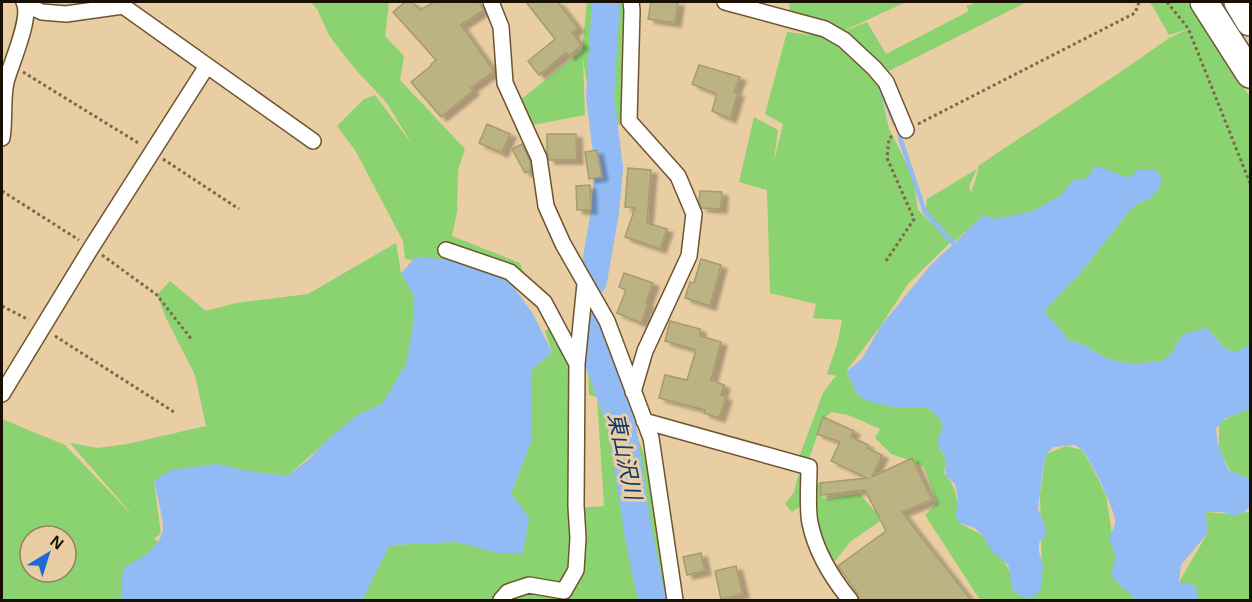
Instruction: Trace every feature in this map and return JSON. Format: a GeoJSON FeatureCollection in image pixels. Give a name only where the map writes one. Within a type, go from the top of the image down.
{"type":"FeatureCollection","features":[{"type":"Feature","properties":{"kind":"highway"},"geometry":{"type":"LineString","coordinates":[[1204,2],[1251,74]]}},
{"type":"Feature","properties":{"kind":"highway"},"geometry":{"type":"LineString","coordinates":[[1238,2],[1251,22]]}},
{"type":"Feature","properties":{"kind":"street"},"geometry":{"type":"LineString","coordinates":[[491,2],[501,27],[505,83],[539,158],[546,206],[563,244],[607,321],[651,438],[675,600]]}},
{"type":"Feature","properties":{"kind":"street"},"geometry":{"type":"LineString","coordinates":[[631,2],[629,122],[678,176],[694,214],[689,256],[645,351],[633,392]]}},
{"type":"Feature","properties":{"kind":"street"},"geometry":{"type":"LineString","coordinates":[[725,2],[825,29],[844,40],[886,82],[906,130]]}},
{"type":"Feature","properties":{"kind":"street"},"geometry":{"type":"LineString","coordinates":[[2,138],[6,84],[26,18],[25,3]]}},
{"type":"Feature","properties":{"kind":"street"},"geometry":{"type":"LineString","coordinates":[[25,3],[42,12],[66,14],[123,6],[313,141]]}},
{"type":"Feature","properties":{"kind":"street"},"geometry":{"type":"LineString","coordinates":[[2,394],[207,66]]}},
{"type":"Feature","properties":{"kind":"street"},"geometry":{"type":"LineString","coordinates":[[446,250],[510,272],[544,302],[577,363]]}},
{"type":"Feature","properties":{"kind":"street"},"geometry":{"type":"LineString","coordinates":[[501,600],[508,592],[529,585],[564,591],[576,570],[578,538],[576,506],[577,363],[585,284]]}},
{"type":"Feature","properties":{"kind":"street"},"geometry":{"type":"LineString","coordinates":[[644,421],[809,467],[810,522],[820,555],[850,600]]}},
{"type":"Feature","properties":{"kind":"path"},"geometry":{"type":"LineString","coordinates":[[886,261],[914,219],[887,158],[889,138],[1135,12],[1139,2]]}},
{"type":"Feature","properties":{"kind":"path"},"geometry":{"type":"LineString","coordinates":[[1167,2],[1188,28],[1251,183]]}},
{"type":"Feature","properties":{"kind":"path"},"geometry":{"type":"LineString","coordinates":[[12,65],[153,152],[239,209]]}},
{"type":"Feature","properties":{"kind":"path"},"geometry":{"type":"LineString","coordinates":[[2,306],[42,328],[174,412]]}},
{"type":"Feature","properties":{"kind":"green space"},"geometry":{"type":"Polygon","coordinates":[[[311,2],[389,2],[385,36],[404,56],[400,80],[465,149],[458,170],[457,212],[452,236],[520,263],[529,286],[515,289],[460,267],[405,259],[403,241],[355,150],[337,126],[364,99],[375,95],[412,144],[386,102],[356,70],[330,37],[317,9],[311,2]]]}},
{"type":"Feature","properties":{"kind":"green space"},"geometry":{"type":"Polygon","coordinates":[[[587,2],[631,2],[629,121],[600,132],[593,121],[583,59],[585,115],[533,125],[519,101],[582,51],[587,2]]]}},
{"type":"Feature","properties":{"kind":"green space"},"geometry":{"type":"Polygon","coordinates":[[[789,2],[906,2],[839,33],[815,18],[790,13],[789,2]]]}},
{"type":"Feature","properties":{"kind":"green space"},"geometry":{"type":"Polygon","coordinates":[[[979,2],[1027,2],[885,73],[840,33],[867,22],[886,54],[969,11],[966,6],[979,2]]]}},
{"type":"Feature","properties":{"kind":"green space"},"geometry":{"type":"Polygon","coordinates":[[[1150,2],[1187,2],[1250,97],[1250,344],[1241,351],[1233,352],[1203,328],[1179,340],[1171,354],[1162,361],[1132,364],[1108,359],[1082,344],[1069,340],[1043,311],[1079,275],[1130,210],[1140,202],[1150,199],[1160,187],[1060,208],[965,232],[953,243],[925,212],[927,199],[977,169],[969,186],[971,193],[978,166],[1169,38],[1189,29],[1169,35],[1150,2]]]}},
{"type":"Feature","properties":{"kind":"green space"},"geometry":{"type":"Polygon","coordinates":[[[787,32],[836,38],[880,87],[889,129],[913,176],[918,210],[951,242],[908,284],[882,324],[847,370],[854,389],[900,407],[927,408],[936,414],[943,425],[939,448],[946,460],[944,473],[952,484],[956,496],[959,523],[982,535],[1003,560],[1026,598],[1042,579],[1040,494],[1046,454],[1066,446],[1082,450],[1106,495],[1116,560],[1136,600],[980,600],[925,515],[937,503],[924,467],[891,454],[875,438],[880,429],[848,415],[831,412],[823,420],[806,467],[798,460],[823,393],[837,376],[827,374],[842,320],[813,318],[816,304],[770,293],[767,190],[739,182],[754,117],[778,130],[774,161],[783,124],[765,114],[787,32]]]}},
{"type":"Feature","properties":{"kind":"green space"},"geometry":{"type":"Polygon","coordinates":[[[396,243],[401,273],[413,294],[413,324],[408,362],[383,403],[356,416],[287,476],[254,472],[154,481],[161,534],[154,538],[158,542],[156,600],[2,600],[2,419],[65,445],[136,519],[70,443],[98,448],[127,444],[206,426],[195,375],[157,295],[170,281],[206,311],[236,303],[308,294],[396,243]]]}},
{"type":"Feature","properties":{"kind":"green space"},"geometry":{"type":"Polygon","coordinates":[[[586,314],[593,318],[661,507],[676,600],[350,600],[390,545],[456,542],[511,494],[526,455],[531,407],[531,371],[552,352],[545,331],[558,321],[577,365],[576,508],[604,506],[597,397],[589,395],[586,314]]]}},
{"type":"Feature","properties":{"kind":"green space"},"geometry":{"type":"Polygon","coordinates":[[[1249,406],[1250,482],[1230,471],[1219,447],[1219,423],[1249,406]]]}},
{"type":"Feature","properties":{"kind":"green space"},"geometry":{"type":"Polygon","coordinates":[[[803,471],[819,484],[821,495],[825,499],[860,494],[880,521],[850,542],[836,560],[827,562],[809,500],[792,512],[785,504],[794,492],[798,476],[803,471]]]}},
{"type":"Feature","properties":{"kind":"green space"},"geometry":{"type":"Polygon","coordinates":[[[1250,508],[1250,600],[1195,600],[1179,582],[1207,534],[1206,512],[1229,514],[1249,512],[1250,508]]]}},
{"type":"Feature","properties":{"kind":"water"},"geometry":{"type":"Polygon","coordinates":[[[1098,166],[1125,177],[1132,176],[1137,170],[1155,170],[1162,178],[1160,187],[1150,199],[1140,202],[1130,210],[1079,275],[1044,311],[1069,340],[1082,344],[1108,359],[1132,364],[1162,361],[1171,354],[1185,333],[1203,328],[1208,329],[1230,351],[1239,350],[1250,344],[1250,409],[1224,419],[1216,429],[1218,444],[1229,471],[1248,479],[1251,490],[1250,503],[1247,510],[1235,516],[1222,512],[1206,512],[1207,534],[1181,565],[1179,582],[1196,586],[1198,600],[1134,600],[1114,579],[1111,575],[1115,555],[1110,539],[1115,524],[1114,516],[1091,463],[1082,450],[1075,445],[1054,447],[1046,454],[1038,509],[1046,529],[1045,536],[1039,543],[1043,565],[1041,589],[1034,597],[1026,598],[1018,595],[1011,587],[1008,565],[990,549],[975,528],[959,523],[956,517],[958,498],[955,484],[946,476],[946,460],[937,443],[943,425],[936,414],[927,408],[894,407],[871,402],[859,396],[847,371],[862,359],[880,327],[930,266],[984,215],[993,219],[1033,211],[1060,196],[1073,180],[1085,180],[1098,166]]]}},
{"type":"Feature","properties":{"kind":"water"},"geometry":{"type":"Polygon","coordinates":[[[416,257],[479,262],[512,285],[533,314],[552,352],[531,371],[531,442],[511,494],[529,517],[523,554],[498,553],[456,542],[390,545],[362,600],[121,600],[123,568],[148,553],[158,542],[163,529],[154,481],[171,470],[217,464],[287,476],[356,416],[383,403],[406,364],[413,324],[413,294],[401,273],[416,257]]]}},
{"type":"Feature","properties":{"kind":"building"},"geometry":{"type":"Polygon","coordinates":[[[405,2],[412,2],[420,10],[434,2],[479,2],[484,10],[461,25],[494,71],[471,88],[473,91],[441,117],[411,82],[436,60],[393,12],[405,2]]]}},
{"type":"Feature","properties":{"kind":"building"},"geometry":{"type":"Polygon","coordinates":[[[526,2],[558,2],[578,28],[572,33],[582,45],[569,56],[566,53],[539,75],[528,61],[555,39],[526,2]]]}},
{"type":"Feature","properties":{"kind":"building"},"geometry":{"type":"Polygon","coordinates":[[[651,2],[678,2],[675,23],[648,19],[651,2]]]}},
{"type":"Feature","properties":{"kind":"building"},"geometry":{"type":"Polygon","coordinates":[[[699,65],[740,77],[734,92],[738,93],[730,119],[712,111],[717,94],[692,84],[699,65]]]}},
{"type":"Feature","properties":{"kind":"building"},"geometry":{"type":"Polygon","coordinates":[[[487,124],[510,134],[502,153],[479,143],[487,124]]]}},
{"type":"Feature","properties":{"kind":"building"},"geometry":{"type":"Polygon","coordinates":[[[547,134],[576,134],[577,160],[549,160],[547,134]]]}},
{"type":"Feature","properties":{"kind":"building"},"geometry":{"type":"Polygon","coordinates":[[[522,144],[530,161],[531,170],[525,173],[512,149],[522,144]]]}},
{"type":"Feature","properties":{"kind":"building"},"geometry":{"type":"Polygon","coordinates":[[[597,150],[602,177],[589,179],[585,152],[597,150]]]}},
{"type":"Feature","properties":{"kind":"building"},"geometry":{"type":"Polygon","coordinates":[[[628,168],[651,170],[647,223],[667,229],[660,249],[625,237],[635,208],[625,207],[628,168]]]}},
{"type":"Feature","properties":{"kind":"building"},"geometry":{"type":"Polygon","coordinates":[[[590,185],[591,210],[577,210],[576,186],[590,185]]]}},
{"type":"Feature","properties":{"kind":"building"},"geometry":{"type":"Polygon","coordinates":[[[700,191],[722,192],[721,209],[702,208],[699,202],[700,191]]]}},
{"type":"Feature","properties":{"kind":"building"},"geometry":{"type":"Polygon","coordinates":[[[701,259],[721,265],[710,306],[685,298],[690,282],[694,283],[701,259]]]}},
{"type":"Feature","properties":{"kind":"building"},"geometry":{"type":"Polygon","coordinates":[[[624,273],[653,283],[641,323],[617,313],[626,290],[619,287],[624,273]]]}},
{"type":"Feature","properties":{"kind":"building"},"geometry":{"type":"Polygon","coordinates":[[[670,321],[700,329],[700,336],[721,342],[711,380],[724,385],[721,395],[726,397],[719,418],[704,413],[705,410],[659,398],[665,375],[687,380],[696,350],[665,341],[670,321]]]}},
{"type":"Feature","properties":{"kind":"building"},"geometry":{"type":"Polygon","coordinates":[[[823,417],[854,431],[851,437],[882,455],[872,477],[912,458],[932,500],[902,512],[971,600],[860,600],[838,566],[886,531],[865,490],[821,495],[820,483],[867,478],[831,461],[840,442],[817,434],[823,417]]]}},
{"type":"Feature","properties":{"kind":"building"},"geometry":{"type":"Polygon","coordinates":[[[701,553],[705,571],[687,575],[683,557],[701,553]]]}},
{"type":"Feature","properties":{"kind":"building"},"geometry":{"type":"Polygon","coordinates":[[[736,566],[743,594],[721,599],[715,571],[736,566]]]}},
{"type":"Feature","properties":{"kind":"waterway","name":"東山沢川"},"geometry":{"type":"LineString","coordinates":[[593,281],[605,212],[609,168],[600,97],[606,2]]}},
{"type":"Feature","properties":{"kind":"waterway"},"geometry":{"type":"LineString","coordinates":[[881,90],[895,124]]}},
{"type":"Feature","properties":{"kind":"waterway"},"geometry":{"type":"LineString","coordinates":[[900,138],[925,212],[953,243]]}},
{"type":"Feature","properties":{"kind":"waterway","name":"東山沢川"},"geometry":{"type":"LineString","coordinates":[[590,315],[590,338],[622,426],[638,531],[653,600]]}}]}
